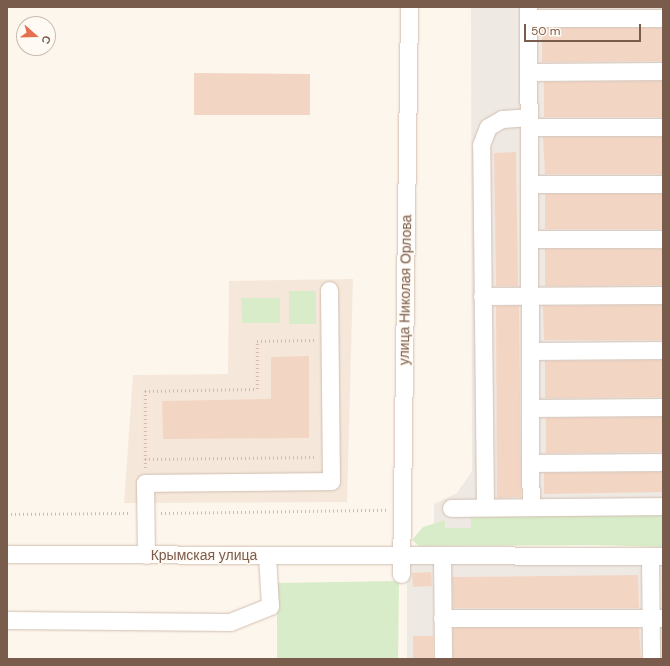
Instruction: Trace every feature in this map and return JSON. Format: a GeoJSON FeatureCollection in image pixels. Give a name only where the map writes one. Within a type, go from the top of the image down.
{"type":"FeatureCollection","features":[{"type":"Feature","properties":{"kind":"street","name":"улица Николая Орлова"},"geometry":{"type":"LineString","coordinates":[[401,574],[409,7]]}},
{"type":"Feature","properties":{"kind":"street"},"geometry":{"type":"LineString","coordinates":[[531,506],[528,13],[663,18]]}},
{"type":"Feature","properties":{"kind":"street"},"geometry":{"type":"LineString","coordinates":[[528,72],[663,71]]}},
{"type":"Feature","properties":{"kind":"street"},"geometry":{"type":"LineString","coordinates":[[485,507],[481,145],[488,128],[502,118],[529,122],[663,127]]}},
{"type":"Feature","properties":{"kind":"street"},"geometry":{"type":"LineString","coordinates":[[529,184],[663,184]]}},
{"type":"Feature","properties":{"kind":"street"},"geometry":{"type":"LineString","coordinates":[[529,239],[663,239]]}},
{"type":"Feature","properties":{"kind":"street"},"geometry":{"type":"LineString","coordinates":[[146,555],[145,483],[331,481],[329,290]]}},
{"type":"Feature","properties":{"kind":"street"},"geometry":{"type":"LineString","coordinates":[[482,296],[663,295]]}},
{"type":"Feature","properties":{"kind":"street"},"geometry":{"type":"LineString","coordinates":[[530,351],[663,350]]}},
{"type":"Feature","properties":{"kind":"street"},"geometry":{"type":"LineString","coordinates":[[530,408],[663,407]]}},
{"type":"Feature","properties":{"kind":"street"},"geometry":{"type":"LineString","coordinates":[[530,463],[663,462]]}},
{"type":"Feature","properties":{"kind":"street"},"geometry":{"type":"LineString","coordinates":[[451,508],[531,506],[663,506]]}},
{"type":"Feature","properties":{"kind":"street","name":"Крымская улица"},"geometry":{"type":"LineString","coordinates":[[7,554],[657,556]]}},
{"type":"Feature","properties":{"kind":"street"},"geometry":{"type":"LineString","coordinates":[[7,620],[230,622],[270,606],[267,556]]}},
{"type":"Feature","properties":{"kind":"street"},"geometry":{"type":"LineString","coordinates":[[442,556],[443,659]]}},
{"type":"Feature","properties":{"kind":"street"},"geometry":{"type":"LineString","coordinates":[[651,659],[657,618],[657,556]]}},
{"type":"Feature","properties":{"kind":"street"},"geometry":{"type":"LineString","coordinates":[[442,618],[657,618]]}},
{"type":"Feature","properties":{"kind":"path"},"geometry":{"type":"LineString","coordinates":[[145,483],[144,391],[257,389],[257,341],[329,340]]}},
{"type":"Feature","properties":{"kind":"path"},"geometry":{"type":"LineString","coordinates":[[145,459],[331,457]]}},
{"type":"Feature","properties":{"kind":"path"},"geometry":{"type":"LineString","coordinates":[[7,514],[402,510]]}},
{"type":"Feature","properties":{"kind":"shaded area"},"geometry":{"type":"Polygon","coordinates":[[[471,7],[663,7],[663,524],[434,535],[434,504],[457,493],[472,471],[471,7]]]}},
{"type":"Feature","properties":{"kind":"shaded area"},"geometry":{"type":"Polygon","coordinates":[[[353,279],[347,502],[124,503],[133,375],[228,374],[229,281],[353,279]]]}},
{"type":"Feature","properties":{"kind":"shaded area"},"geometry":{"type":"Polygon","coordinates":[[[663,563],[663,659],[407,659],[407,564],[663,563]]]}},
{"type":"Feature","properties":{"kind":"green space"},"geometry":{"type":"Polygon","coordinates":[[[289,291],[316,291],[316,324],[289,324],[289,291]]]}},
{"type":"Feature","properties":{"kind":"green space"},"geometry":{"type":"Polygon","coordinates":[[[241,298],[280,298],[280,323],[242,323],[241,298]]]}},
{"type":"Feature","properties":{"kind":"green space"},"geometry":{"type":"Polygon","coordinates":[[[663,513],[663,547],[596,545],[419,546],[412,540],[423,527],[445,520],[445,528],[471,528],[471,514],[663,513]]]}},
{"type":"Feature","properties":{"kind":"green space"},"geometry":{"type":"Polygon","coordinates":[[[399,581],[398,659],[277,659],[277,583],[399,581]]]}},
{"type":"Feature","properties":{"kind":"building"},"geometry":{"type":"Polygon","coordinates":[[[663,7],[663,8],[545,8],[663,7]]]}},
{"type":"Feature","properties":{"kind":"building"},"geometry":{"type":"Polygon","coordinates":[[[663,28],[663,61],[542,62],[542,29],[663,28]]]}},
{"type":"Feature","properties":{"kind":"building"},"geometry":{"type":"Polygon","coordinates":[[[194,73],[310,74],[310,115],[194,115],[194,73]]]}},
{"type":"Feature","properties":{"kind":"building"},"geometry":{"type":"Polygon","coordinates":[[[663,81],[663,117],[544,117],[544,82],[663,81]]]}},
{"type":"Feature","properties":{"kind":"building"},"geometry":{"type":"Polygon","coordinates":[[[543,137],[663,137],[663,174],[545,174],[543,137]]]}},
{"type":"Feature","properties":{"kind":"building"},"geometry":{"type":"Polygon","coordinates":[[[516,152],[518,286],[496,286],[494,153],[516,152]]]}},
{"type":"Feature","properties":{"kind":"building"},"geometry":{"type":"Polygon","coordinates":[[[545,194],[663,194],[663,229],[545,229],[545,194]]]}},
{"type":"Feature","properties":{"kind":"building"},"geometry":{"type":"Polygon","coordinates":[[[545,249],[663,249],[663,285],[545,286],[545,249]]]}},
{"type":"Feature","properties":{"kind":"building"},"geometry":{"type":"Polygon","coordinates":[[[663,305],[663,340],[544,340],[543,306],[663,305]]]}},
{"type":"Feature","properties":{"kind":"building"},"geometry":{"type":"Polygon","coordinates":[[[496,306],[519,306],[521,497],[497,498],[496,306]]]}},
{"type":"Feature","properties":{"kind":"building"},"geometry":{"type":"Polygon","coordinates":[[[309,356],[309,438],[163,439],[162,401],[271,399],[271,357],[309,356]]]}},
{"type":"Feature","properties":{"kind":"building"},"geometry":{"type":"Polygon","coordinates":[[[663,360],[663,397],[545,398],[545,361],[663,360]]]}},
{"type":"Feature","properties":{"kind":"building"},"geometry":{"type":"Polygon","coordinates":[[[663,417],[663,452],[546,453],[546,418],[663,417]]]}},
{"type":"Feature","properties":{"kind":"building"},"geometry":{"type":"Polygon","coordinates":[[[663,472],[663,492],[544,494],[544,473],[663,472]]]}},
{"type":"Feature","properties":{"kind":"building"},"geometry":{"type":"Polygon","coordinates":[[[431,572],[432,586],[413,587],[412,573],[431,572]]]}},
{"type":"Feature","properties":{"kind":"building"},"geometry":{"type":"Polygon","coordinates":[[[638,575],[639,608],[453,608],[452,577],[638,575]]]}},
{"type":"Feature","properties":{"kind":"building"},"geometry":{"type":"Polygon","coordinates":[[[453,628],[639,628],[641,659],[453,659],[453,628]]]}},
{"type":"Feature","properties":{"kind":"building"},"geometry":{"type":"Polygon","coordinates":[[[413,636],[433,636],[433,659],[413,659],[413,636]]]}}]}
